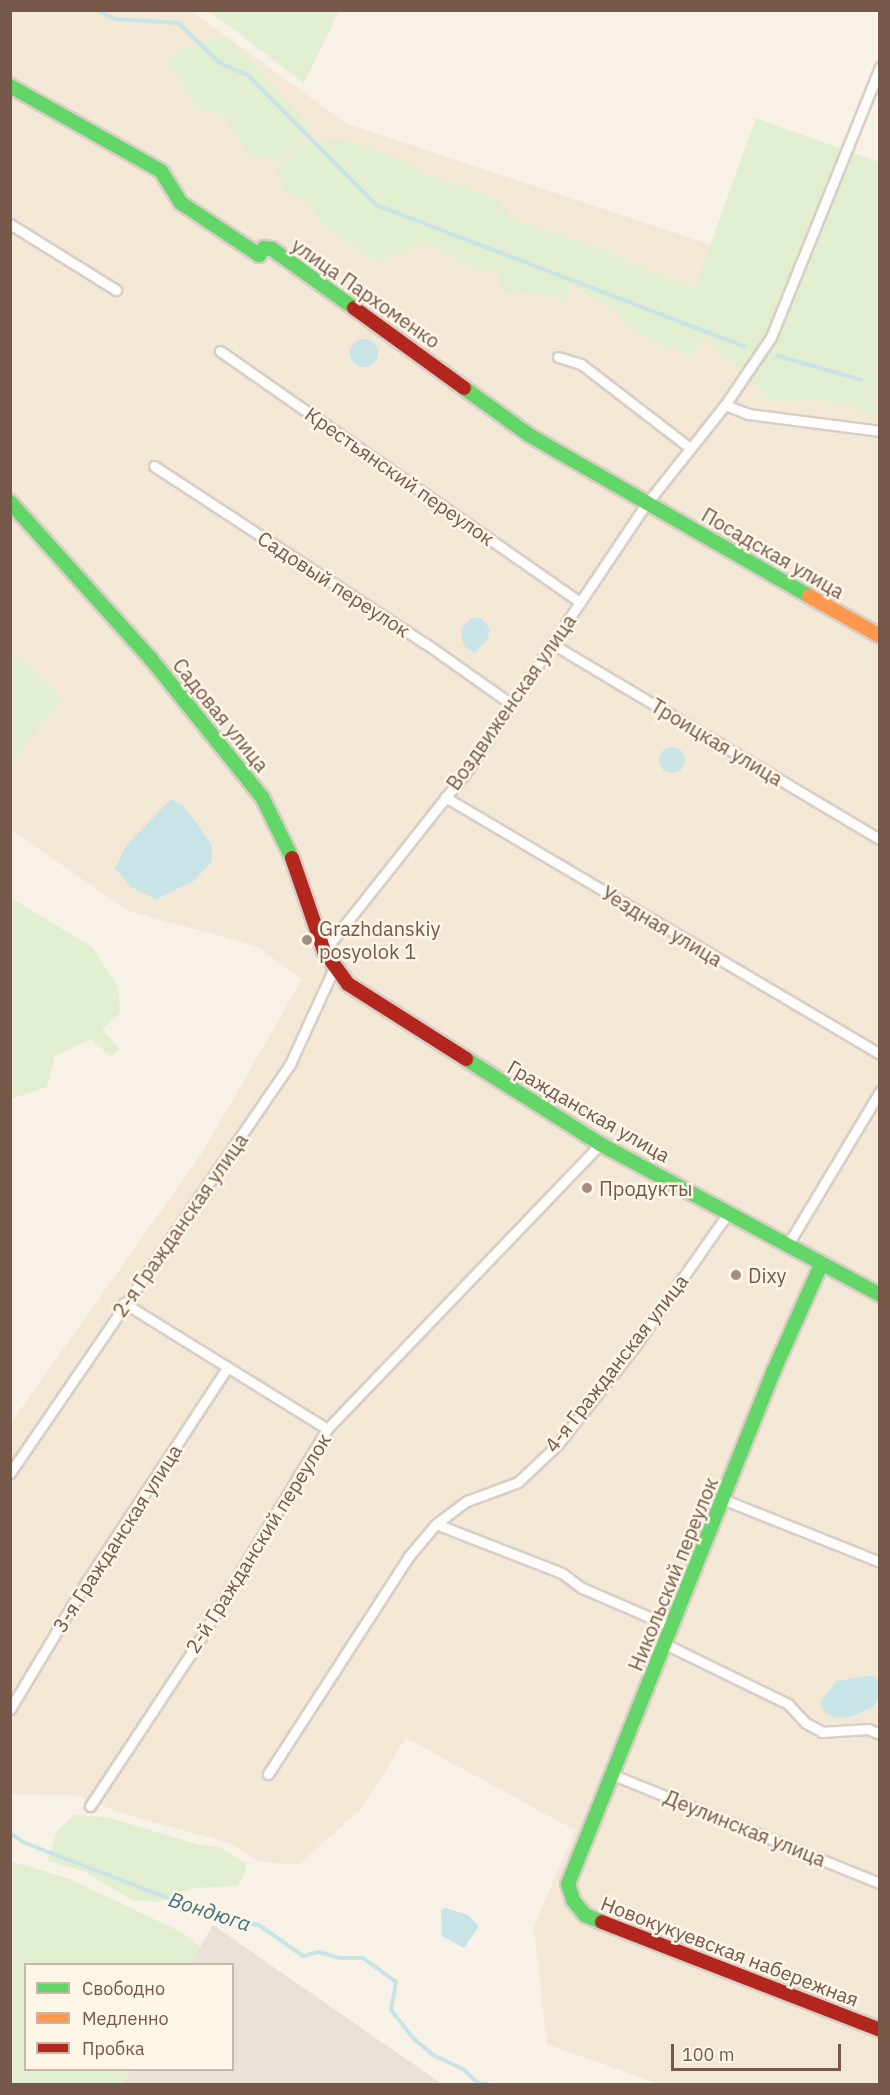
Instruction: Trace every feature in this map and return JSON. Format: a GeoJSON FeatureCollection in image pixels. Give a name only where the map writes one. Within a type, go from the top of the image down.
{"type":"FeatureCollection","features":[{"type":"Feature","properties":{"kind":"street","name":"Воздвиженская улица"},"geometry":{"type":"LineString","coordinates":[[324,951],[445,797],[554,645],[580,602],[647,503],[725,405],[771,338],[879,67]]}},
{"type":"Feature","properties":{"kind":"street","name":"улица Пархоменко"},"geometry":{"type":"LineString","coordinates":[[10,86],[161,171],[181,203],[259,255],[264,248],[272,249],[529,435],[647,503]]}},
{"type":"Feature","properties":{"kind":"street"},"geometry":{"type":"LineString","coordinates":[[10,224],[116,290]]}},
{"type":"Feature","properties":{"kind":"street","name":"Крестьянский переулок"},"geometry":{"type":"LineString","coordinates":[[220,351],[580,602]]}},
{"type":"Feature","properties":{"kind":"street"},"geometry":{"type":"LineString","coordinates":[[558,357],[580,364],[690,448]]}},
{"type":"Feature","properties":{"kind":"street"},"geometry":{"type":"LineString","coordinates":[[725,405],[749,414],[879,431]]}},
{"type":"Feature","properties":{"kind":"street","name":"Садовый переулок"},"geometry":{"type":"LineString","coordinates":[[154,466],[425,643],[511,704]]}},
{"type":"Feature","properties":{"kind":"street","name":"Садовая улица"},"geometry":{"type":"LineString","coordinates":[[10,502],[151,659],[262,797],[293,860],[324,951],[334,968],[348,984]]}},
{"type":"Feature","properties":{"kind":"street","name":"Посадская улица"},"geometry":{"type":"LineString","coordinates":[[647,503],[879,636]]}},
{"type":"Feature","properties":{"kind":"street","name":"Троицкая улица"},"geometry":{"type":"LineString","coordinates":[[554,645],[879,839]]}},
{"type":"Feature","properties":{"kind":"street","name":"Уездная улица"},"geometry":{"type":"LineString","coordinates":[[445,797],[879,1054]]}},
{"type":"Feature","properties":{"kind":"street","name":"2-я Гражданская улица"},"geometry":{"type":"LineString","coordinates":[[10,1473],[124,1303],[290,1064],[334,968]]}},
{"type":"Feature","properties":{"kind":"street","name":"Гражданская улица"},"geometry":{"type":"LineString","coordinates":[[348,984],[600,1144],[879,1295]]}},
{"type":"Feature","properties":{"kind":"street"},"geometry":{"type":"LineString","coordinates":[[788,1246],[879,1091]]}},
{"type":"Feature","properties":{"kind":"street","name":"2-й Гражданский переулок"},"geometry":{"type":"LineString","coordinates":[[90,1806],[192,1652],[327,1429],[600,1144]]}},
{"type":"Feature","properties":{"kind":"street","name":"4-я Гражданская улица"},"geometry":{"type":"LineString","coordinates":[[268,1774],[409,1556],[436,1524],[467,1501],[518,1482],[558,1444],[635,1346],[729,1212]]}},
{"type":"Feature","properties":{"kind":"street","name":"Никольский переулок"},"geometry":{"type":"LineString","coordinates":[[573,1900],[568,1884],[611,1774],[725,1500],[774,1370],[821,1264]]}},
{"type":"Feature","properties":{"kind":"street"},"geometry":{"type":"LineString","coordinates":[[124,1303],[226,1369],[327,1429]]}},
{"type":"Feature","properties":{"kind":"street","name":"3-я Гражданская улица"},"geometry":{"type":"LineString","coordinates":[[10,1709],[87,1581],[226,1369]]}},
{"type":"Feature","properties":{"kind":"street"},"geometry":{"type":"LineString","coordinates":[[725,1500],[879,1563]]}},
{"type":"Feature","properties":{"kind":"street"},"geometry":{"type":"LineString","coordinates":[[436,1524],[561,1573],[582,1588],[672,1627]]}},
{"type":"Feature","properties":{"kind":"street"},"geometry":{"type":"LineString","coordinates":[[665,1644],[788,1704],[806,1723],[822,1732],[868,1730],[879,1734]]}},
{"type":"Feature","properties":{"kind":"street","name":"Деулинская улица"},"geometry":{"type":"LineString","coordinates":[[611,1774],[879,1883]]}},
{"type":"Feature","properties":{"kind":"street","name":"Новокукуевская набережная"},"geometry":{"type":"LineString","coordinates":[[573,1900],[585,1915],[879,2030]]}},
{"type":"Feature","properties":{"kind":"shaded area"},"geometry":{"type":"Polygon","coordinates":[[[11,11],[191,11],[347,124],[879,301],[879,2084],[659,2084],[547,2044],[534,1927],[575,1830],[406,1738],[361,1809],[298,1865],[258,1861],[230,1843],[124,1814],[76,1795],[11,1794],[11,1423],[204,1150],[302,979],[256,946],[129,911],[11,830],[11,11]]]}},
{"type":"Feature","properties":{"kind":"shaded area"},"geometry":{"type":"Polygon","coordinates":[[[213,1925],[442,2084],[122,2084],[129,2071],[234,2071],[234,1963],[191,1963],[213,1925]]]}},
{"type":"Feature","properties":{"kind":"green space"},"geometry":{"type":"Polygon","coordinates":[[[209,11],[339,11],[304,83],[209,11]]]}},
{"type":"Feature","properties":{"kind":"green space"},"geometry":{"type":"Polygon","coordinates":[[[209,38],[229,41],[263,72],[310,129],[278,162],[250,156],[222,114],[198,109],[178,78],[164,66],[177,50],[209,38]]]}},
{"type":"Feature","properties":{"kind":"green space"},"geometry":{"type":"Polygon","coordinates":[[[756,118],[879,162],[876,416],[820,400],[771,401],[705,336],[691,356],[662,346],[624,325],[616,311],[570,285],[568,301],[523,291],[501,292],[497,268],[481,271],[461,263],[440,248],[423,244],[383,260],[369,257],[322,225],[314,208],[288,193],[278,179],[278,166],[299,143],[342,139],[409,161],[422,172],[497,199],[513,220],[599,247],[655,274],[695,287],[756,118]]]}},
{"type":"Feature","properties":{"kind":"green space"},"geometry":{"type":"Polygon","coordinates":[[[19,656],[63,699],[11,761],[11,664],[19,656]]]}},
{"type":"Feature","properties":{"kind":"green space"},"geometry":{"type":"Polygon","coordinates":[[[11,898],[92,947],[118,987],[120,1013],[102,1029],[120,1050],[110,1056],[91,1039],[55,1056],[47,1087],[11,1099],[11,898]]]}},
{"type":"Feature","properties":{"kind":"green space"},"geometry":{"type":"Polygon","coordinates":[[[75,1815],[106,1817],[200,1845],[219,1847],[245,1863],[246,1870],[238,1886],[192,1888],[159,1902],[132,1900],[83,1871],[48,1861],[57,1831],[75,1815]]]}},
{"type":"Feature","properties":{"kind":"green space"},"geometry":{"type":"Polygon","coordinates":[[[10,1861],[70,1879],[183,1933],[200,1947],[191,1963],[24,1963],[24,2071],[129,2071],[122,2084],[11,2084],[10,1861]]]}},
{"type":"Feature","properties":{"kind":"water"},"geometry":{"type":"Polygon","coordinates":[[[364,339],[374,343],[378,353],[374,363],[364,367],[354,363],[350,353],[354,343],[364,339]]]}},
{"type":"Feature","properties":{"kind":"water"},"geometry":{"type":"Polygon","coordinates":[[[472,618],[481,618],[490,629],[487,640],[474,653],[464,646],[461,635],[463,626],[472,618]]]}},
{"type":"Feature","properties":{"kind":"water"},"geometry":{"type":"Polygon","coordinates":[[[672,747],[681,751],[685,760],[681,769],[672,773],[663,769],[659,760],[663,751],[672,747]]]}},
{"type":"Feature","properties":{"kind":"water"},"geometry":{"type":"Polygon","coordinates":[[[171,799],[184,806],[212,846],[212,861],[194,881],[156,899],[131,887],[115,868],[126,846],[171,799]]]}},
{"type":"Feature","properties":{"kind":"water"},"geometry":{"type":"Polygon","coordinates":[[[872,1675],[879,1681],[879,1697],[874,1706],[851,1717],[835,1718],[824,1712],[820,1702],[836,1681],[872,1675]]]}},
{"type":"Feature","properties":{"kind":"water"},"geometry":{"type":"Polygon","coordinates":[[[446,1908],[468,1915],[479,1926],[464,1948],[442,1936],[441,1910],[446,1908]]]}},
{"type":"Feature","properties":{"kind":"waterway"},"geometry":{"type":"LineString","coordinates":[[98,10],[114,19],[178,23],[220,63],[249,76],[376,205],[745,347]]}},
{"type":"Feature","properties":{"kind":"waterway"},"geometry":{"type":"LineString","coordinates":[[778,356],[862,380]]}},
{"type":"Feature","properties":{"kind":"waterway","name":"Вондюга"},"geometry":{"type":"LineString","coordinates":[[10,1833],[25,1843],[217,1917],[259,1925],[303,1956],[319,1952],[340,1958],[363,1958],[396,1982],[391,2010],[412,2037],[433,2055],[463,2069],[478,2083],[487,2084]]}},
{"type":"Feature","properties":{"kind":"traffic: fast"},"geometry":{"type":"LineString","coordinates":[[10,86],[161,171],[181,203],[259,255],[264,248],[272,249],[354,308]]}},
{"type":"Feature","properties":{"kind":"traffic: fast"},"geometry":{"type":"LineString","coordinates":[[464,388],[529,435],[809,596]]}},
{"type":"Feature","properties":{"kind":"traffic: fast"},"geometry":{"type":"LineString","coordinates":[[10,502],[151,659],[262,797],[292,858]]}},
{"type":"Feature","properties":{"kind":"traffic: fast"},"geometry":{"type":"LineString","coordinates":[[466,1059],[600,1144],[880,1295]]}},
{"type":"Feature","properties":{"kind":"traffic: fast"},"geometry":{"type":"LineString","coordinates":[[602,1922],[585,1915],[573,1900],[568,1884],[774,1370],[821,1265]]}},
{"type":"Feature","properties":{"kind":"traffic: slow"},"geometry":{"type":"LineString","coordinates":[[809,596],[880,636]]}},
{"type":"Feature","properties":{"kind":"traffic: jam"},"geometry":{"type":"LineString","coordinates":[[354,308],[464,388]]}},
{"type":"Feature","properties":{"kind":"traffic: jam"},"geometry":{"type":"LineString","coordinates":[[292,858],[324,951],[348,984],[466,1059]]}},
{"type":"Feature","properties":{"kind":"traffic: jam"},"geometry":{"type":"LineString","coordinates":[[602,1922],[880,2030]]}},
{"type":"Feature","properties":{"kind":"place","name":"Grazhdanskiy posyolok 1"},"geometry":{"type":"Point","coordinates":[307,940]}},
{"type":"Feature","properties":{"kind":"place","name":"Продукты"},"geometry":{"type":"Point","coordinates":[587,1188]}},
{"type":"Feature","properties":{"kind":"place","name":"Dixy"},"geometry":{"type":"Point","coordinates":[736,1275]}}]}
